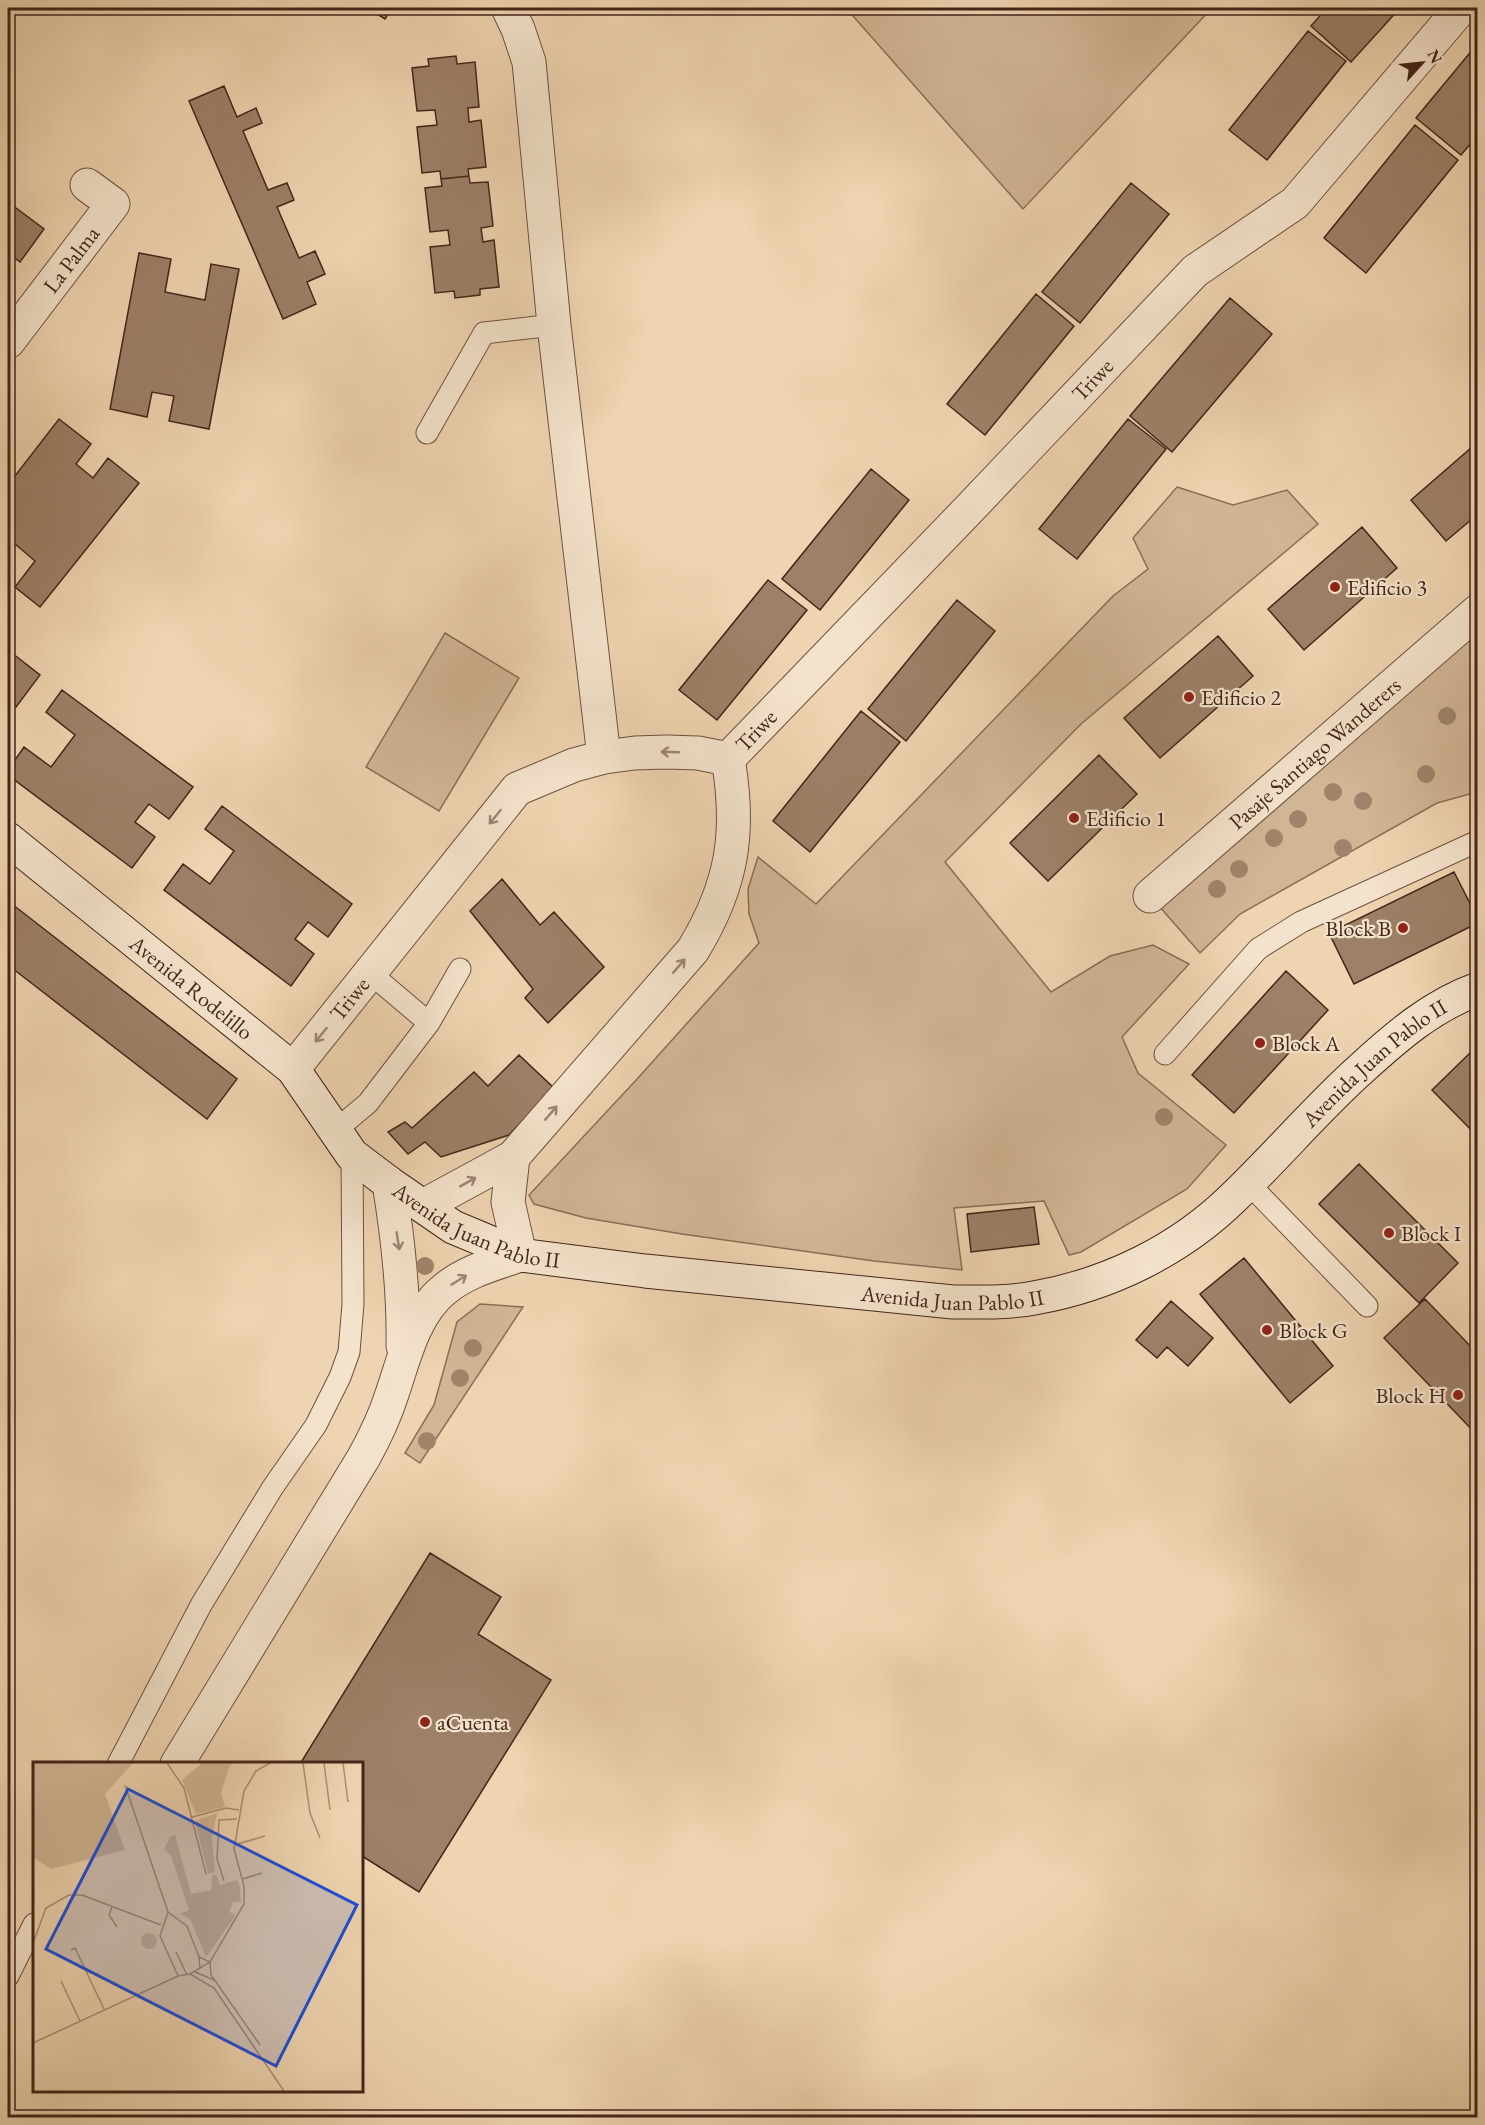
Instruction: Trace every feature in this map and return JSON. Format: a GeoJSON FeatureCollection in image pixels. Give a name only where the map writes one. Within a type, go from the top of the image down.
{"type":"FeatureCollection","features":[{"type":"Feature","properties":{"kind":"street"},"geometry":{"type":"LineString","coordinates":[[508,8],[529,62],[554,325],[604,757]]}},
{"type":"Feature","properties":{"kind":"street","name":"Triwe"},"geometry":{"type":"LineString","coordinates":[[728,759],[1195,271],[1295,203],[1461,8]]}},
{"type":"Feature","properties":{"kind":"street","name":"La Palma"},"geometry":{"type":"LineString","coordinates":[[8,342],[113,204],[87,185]]}},
{"type":"Feature","properties":{"kind":"street","name":"Pasaje Santiago Wanderers"},"geometry":{"type":"LineString","coordinates":[[1150,896],[1478,611]]}},
{"type":"Feature","properties":{"kind":"street","name":"Triwe"},"geometry":{"type":"LineString","coordinates":[[293,1069],[517,789],[574,765],[604,757],[666,752],[698,753],[728,759]]}},
{"type":"Feature","properties":{"kind":"street","name":"Triwe"},"geometry":{"type":"LineString","coordinates":[[423,1206],[513,1157],[693,950],[708,926],[725,883],[733,845],[735,816],[728,759]]}},
{"type":"Feature","properties":{"kind":"street","name":"Avenida Rodelillo"},"geometry":{"type":"LineString","coordinates":[[8,839],[293,1069],[344,1143]]}},
{"type":"Feature","properties":{"kind":"street","name":"Avenida Juan Pablo II"},"geometry":{"type":"LineString","coordinates":[[344,1143],[389,1184],[453,1227],[520,1255],[645,1271],[953,1302],[993,1302],[1034,1298],[1073,1290],[1111,1277],[1148,1260],[1182,1240],[1208,1220],[1248,1183],[1340,1087],[1397,1036],[1440,1006],[1474,994]]}},
{"type":"Feature","properties":{"kind":"street"},"geometry":{"type":"LineString","coordinates":[[178,1762],[364,1458],[378,1431],[403,1360],[426,1309],[446,1288],[467,1274],[520,1255],[508,1202],[513,1157]]}},
{"type":"Feature","properties":{"kind":"street"},"geometry":{"type":"LineString","coordinates":[[389,1184],[400,1254],[404,1306],[403,1360]]}},
{"type":"Feature","properties":{"kind":"lane"},"geometry":{"type":"LineString","coordinates":[[427,433],[484,333],[554,325]]}},
{"type":"Feature","properties":{"kind":"lane"},"geometry":{"type":"LineString","coordinates":[[1165,1054],[1258,949],[1301,922],[1478,841]]}},
{"type":"Feature","properties":{"kind":"lane"},"geometry":{"type":"LineString","coordinates":[[119,1762],[201,1605],[273,1487],[316,1425],[340,1377],[349,1352],[353,1304],[344,1143],[368,1103],[429,1023],[460,969]]}},
{"type":"Feature","properties":{"kind":"lane"},"geometry":{"type":"LineString","coordinates":[[370,973],[429,1023]]}},
{"type":"Feature","properties":{"kind":"lane"},"geometry":{"type":"LineString","coordinates":[[1248,1183],[1367,1306]]}},
{"type":"Feature","properties":{"kind":"lane"},"geometry":{"type":"LineString","coordinates":[[8,1976],[33,1926]]}},
{"type":"Feature","properties":{"kind":"shaded area"},"geometry":{"type":"Polygon","coordinates":[[[846,8],[1212,8],[1023,209],[846,8]]]}},
{"type":"Feature","properties":{"kind":"shaded area"},"geometry":{"type":"Polygon","coordinates":[[[1177,487],[1233,505],[1287,490],[1318,524],[1081,724],[945,862],[1051,992],[1110,956],[1153,945],[1189,964],[1122,1037],[1138,1073],[1226,1145],[1187,1189],[1081,1252],[1069,1255],[1044,1201],[954,1208],[962,1270],[874,1261],[682,1234],[586,1218],[534,1204],[529,1195],[759,943],[749,914],[748,889],[758,857],[816,904],[1113,596],[1148,569],[1133,538],[1177,487]]]}},
{"type":"Feature","properties":{"kind":"shaded area"},"geometry":{"type":"Polygon","coordinates":[[[1477,632],[1477,792],[1437,803],[1240,914],[1200,953],[1159,906],[1477,632]]]}},
{"type":"Feature","properties":{"kind":"shaded area"},"geometry":{"type":"Polygon","coordinates":[[[445,633],[519,678],[439,811],[366,767],[445,633]]]}},
{"type":"Feature","properties":{"kind":"shaded area"},"geometry":{"type":"Polygon","coordinates":[[[480,1304],[523,1307],[420,1463],[405,1453],[434,1405],[457,1322],[480,1304]]]}},
{"type":"Feature","properties":{"kind":"building"},"geometry":{"type":"Polygon","coordinates":[[[367,8],[392,8],[385,19],[367,8]]]}},
{"type":"Feature","properties":{"kind":"building"},"geometry":{"type":"Polygon","coordinates":[[[1327,8],[1400,8],[1351,62],[1311,26],[1327,8]]]}},
{"type":"Feature","properties":{"kind":"building"},"geometry":{"type":"Polygon","coordinates":[[[1308,31],[1346,61],[1267,160],[1229,130],[1308,31]]]}},
{"type":"Feature","properties":{"kind":"building"},"geometry":{"type":"Polygon","coordinates":[[[1478,43],[1478,135],[1461,155],[1416,118],[1478,43]]]}},
{"type":"Feature","properties":{"kind":"building"},"geometry":{"type":"Polygon","coordinates":[[[456,56],[457,64],[475,62],[479,107],[468,108],[469,122],[481,120],[486,167],[468,169],[469,176],[441,179],[440,171],[422,173],[417,127],[437,125],[435,110],[417,111],[412,68],[429,66],[428,59],[456,56]]]}},
{"type":"Feature","properties":{"kind":"building"},"geometry":{"type":"Polygon","coordinates":[[[224,86],[237,117],[256,108],[262,123],[243,131],[268,190],[287,183],[294,200],[277,207],[299,258],[315,251],[325,274],[307,282],[316,304],[283,319],[189,101],[224,86]]]}},
{"type":"Feature","properties":{"kind":"building"},"geometry":{"type":"Polygon","coordinates":[[[1415,125],[1458,160],[1366,273],[1324,238],[1415,125]]]}},
{"type":"Feature","properties":{"kind":"building"},"geometry":{"type":"Polygon","coordinates":[[[469,176],[470,183],[488,182],[493,226],[481,228],[483,242],[494,240],[499,287],[480,289],[480,295],[455,298],[454,291],[435,293],[430,247],[450,245],[448,230],[430,232],[425,188],[442,186],[441,179],[469,176]]]}},
{"type":"Feature","properties":{"kind":"building"},"geometry":{"type":"Polygon","coordinates":[[[1131,183],[1169,214],[1080,323],[1042,292],[1131,183]]]}},
{"type":"Feature","properties":{"kind":"building"},"geometry":{"type":"Polygon","coordinates":[[[8,202],[44,229],[20,262],[8,253],[8,202]]]}},
{"type":"Feature","properties":{"kind":"building"},"geometry":{"type":"Polygon","coordinates":[[[139,253],[171,259],[165,292],[205,300],[211,264],[239,269],[209,429],[169,421],[174,396],[152,392],[147,417],[110,409],[139,253]]]}},
{"type":"Feature","properties":{"kind":"building"},"geometry":{"type":"Polygon","coordinates":[[[1036,294],[1074,326],[985,435],[947,404],[1036,294]]]}},
{"type":"Feature","properties":{"kind":"building"},"geometry":{"type":"Polygon","coordinates":[[[1230,298],[1272,334],[1172,452],[1130,416],[1230,298]]]}},
{"type":"Feature","properties":{"kind":"building"},"geometry":{"type":"Polygon","coordinates":[[[59,419],[91,444],[76,464],[93,478],[108,458],[139,483],[40,607],[15,587],[35,561],[8,538],[8,485],[59,419]]]}},
{"type":"Feature","properties":{"kind":"building"},"geometry":{"type":"Polygon","coordinates":[[[1128,419],[1166,449],[1077,559],[1039,529],[1128,419]]]}},
{"type":"Feature","properties":{"kind":"building"},"geometry":{"type":"Polygon","coordinates":[[[1478,442],[1478,514],[1446,541],[1411,500],[1478,442]]]}},
{"type":"Feature","properties":{"kind":"building"},"geometry":{"type":"Polygon","coordinates":[[[871,469],[909,500],[820,610],[782,579],[871,469]]]}},
{"type":"Feature","properties":{"kind":"building","name":"Edificio 3"},"geometry":{"type":"Polygon","coordinates":[[[1362,527],[1397,568],[1304,650],[1268,609],[1362,527]]]}},
{"type":"Feature","properties":{"kind":"building"},"geometry":{"type":"Polygon","coordinates":[[[768,580],[807,610],[717,720],[679,690],[768,580]]]}},
{"type":"Feature","properties":{"kind":"building"},"geometry":{"type":"Polygon","coordinates":[[[957,600],[995,631],[906,741],[868,709],[957,600]]]}},
{"type":"Feature","properties":{"kind":"building","name":"Edificio 2"},"geometry":{"type":"Polygon","coordinates":[[[1218,636],[1253,676],[1160,758],[1124,718],[1218,636]]]}},
{"type":"Feature","properties":{"kind":"building"},"geometry":{"type":"Polygon","coordinates":[[[8,650],[40,675],[16,707],[8,701],[8,650]]]}},
{"type":"Feature","properties":{"kind":"building"},"geometry":{"type":"Polygon","coordinates":[[[62,690],[193,787],[169,819],[149,804],[135,822],[155,837],[132,868],[8,775],[8,770],[24,747],[51,767],[75,735],[46,712],[62,690]]]}},
{"type":"Feature","properties":{"kind":"building"},"geometry":{"type":"Polygon","coordinates":[[[861,711],[900,742],[810,852],[773,821],[861,711]]]}},
{"type":"Feature","properties":{"kind":"building","name":"Edificio 1"},"geometry":{"type":"Polygon","coordinates":[[[1099,755],[1137,794],[1048,881],[1010,843],[1099,755]]]}},
{"type":"Feature","properties":{"kind":"building"},"geometry":{"type":"Polygon","coordinates":[[[222,806],[352,904],[328,937],[308,922],[295,939],[314,954],[291,986],[164,890],[183,864],[210,884],[234,851],[205,829],[222,806]]]}},
{"type":"Feature","properties":{"kind":"building","name":"Block B"},"geometry":{"type":"Polygon","coordinates":[[[1454,872],[1478,923],[1354,984],[1329,933],[1454,872]]]}},
{"type":"Feature","properties":{"kind":"building"},"geometry":{"type":"Polygon","coordinates":[[[502,879],[540,925],[554,912],[604,967],[548,1023],[525,998],[533,989],[470,911],[502,879]]]}},
{"type":"Feature","properties":{"kind":"building"},"geometry":{"type":"Polygon","coordinates":[[[8,901],[237,1079],[207,1119],[8,965],[8,901]]]}},
{"type":"Feature","properties":{"kind":"building","name":"Block A"},"geometry":{"type":"Polygon","coordinates":[[[1286,971],[1328,1010],[1234,1113],[1192,1075],[1286,971]]]}},
{"type":"Feature","properties":{"kind":"building"},"geometry":{"type":"Polygon","coordinates":[[[1473,1050],[1478,1056],[1478,1137],[1432,1090],[1473,1050]]]}},
{"type":"Feature","properties":{"kind":"building"},"geometry":{"type":"Polygon","coordinates":[[[519,1055],[554,1088],[509,1135],[441,1157],[425,1142],[408,1154],[388,1132],[405,1122],[412,1128],[474,1072],[488,1086],[519,1055]]]}},
{"type":"Feature","properties":{"kind":"building","name":"Block I"},"geometry":{"type":"Polygon","coordinates":[[[1359,1164],[1458,1263],[1419,1303],[1319,1204],[1359,1164]]]}},
{"type":"Feature","properties":{"kind":"building"},"geometry":{"type":"Polygon","coordinates":[[[1034,1207],[1039,1244],[971,1252],[967,1214],[1034,1207]]]}},
{"type":"Feature","properties":{"kind":"building","name":"Block G"},"geometry":{"type":"Polygon","coordinates":[[[1244,1258],[1333,1366],[1290,1403],[1200,1294],[1244,1258]]]}},
{"type":"Feature","properties":{"kind":"building","name":"Block H"},"geometry":{"type":"Polygon","coordinates":[[[1425,1299],[1478,1354],[1478,1436],[1384,1338],[1425,1299]]]}},
{"type":"Feature","properties":{"kind":"building"},"geometry":{"type":"Polygon","coordinates":[[[1171,1301],[1213,1338],[1188,1366],[1167,1347],[1157,1358],[1136,1340],[1171,1301]]]}},
{"type":"Feature","properties":{"kind":"building","name":"aCuenta"},"geometry":{"type":"Polygon","coordinates":[[[430,1553],[501,1597],[478,1634],[551,1680],[419,1892],[363,1857],[363,1762],[301,1762],[430,1553]]]}},
{"type":"Feature","properties":{"kind":"place","name":"Edificio 3"},"geometry":{"type":"Point","coordinates":[1335,587]}},
{"type":"Feature","properties":{"kind":"place","name":"Edificio 2"},"geometry":{"type":"Point","coordinates":[1189,697]}},
{"type":"Feature","properties":{"kind":"place","name":"Edificio 1"},"geometry":{"type":"Point","coordinates":[1074,818]}},
{"type":"Feature","properties":{"kind":"place","name":"Block B"},"geometry":{"type":"Point","coordinates":[1403,928]}},
{"type":"Feature","properties":{"kind":"place","name":"Block A"},"geometry":{"type":"Point","coordinates":[1260,1043]}},
{"type":"Feature","properties":{"kind":"place","name":"Block I"},"geometry":{"type":"Point","coordinates":[1389,1233]}},
{"type":"Feature","properties":{"kind":"place","name":"Block G"},"geometry":{"type":"Point","coordinates":[1267,1330]}},
{"type":"Feature","properties":{"kind":"place","name":"Block H"},"geometry":{"type":"Point","coordinates":[1458,1395]}},
{"type":"Feature","properties":{"kind":"place","name":"aCuenta"},"geometry":{"type":"Point","coordinates":[425,1722]}}]}
